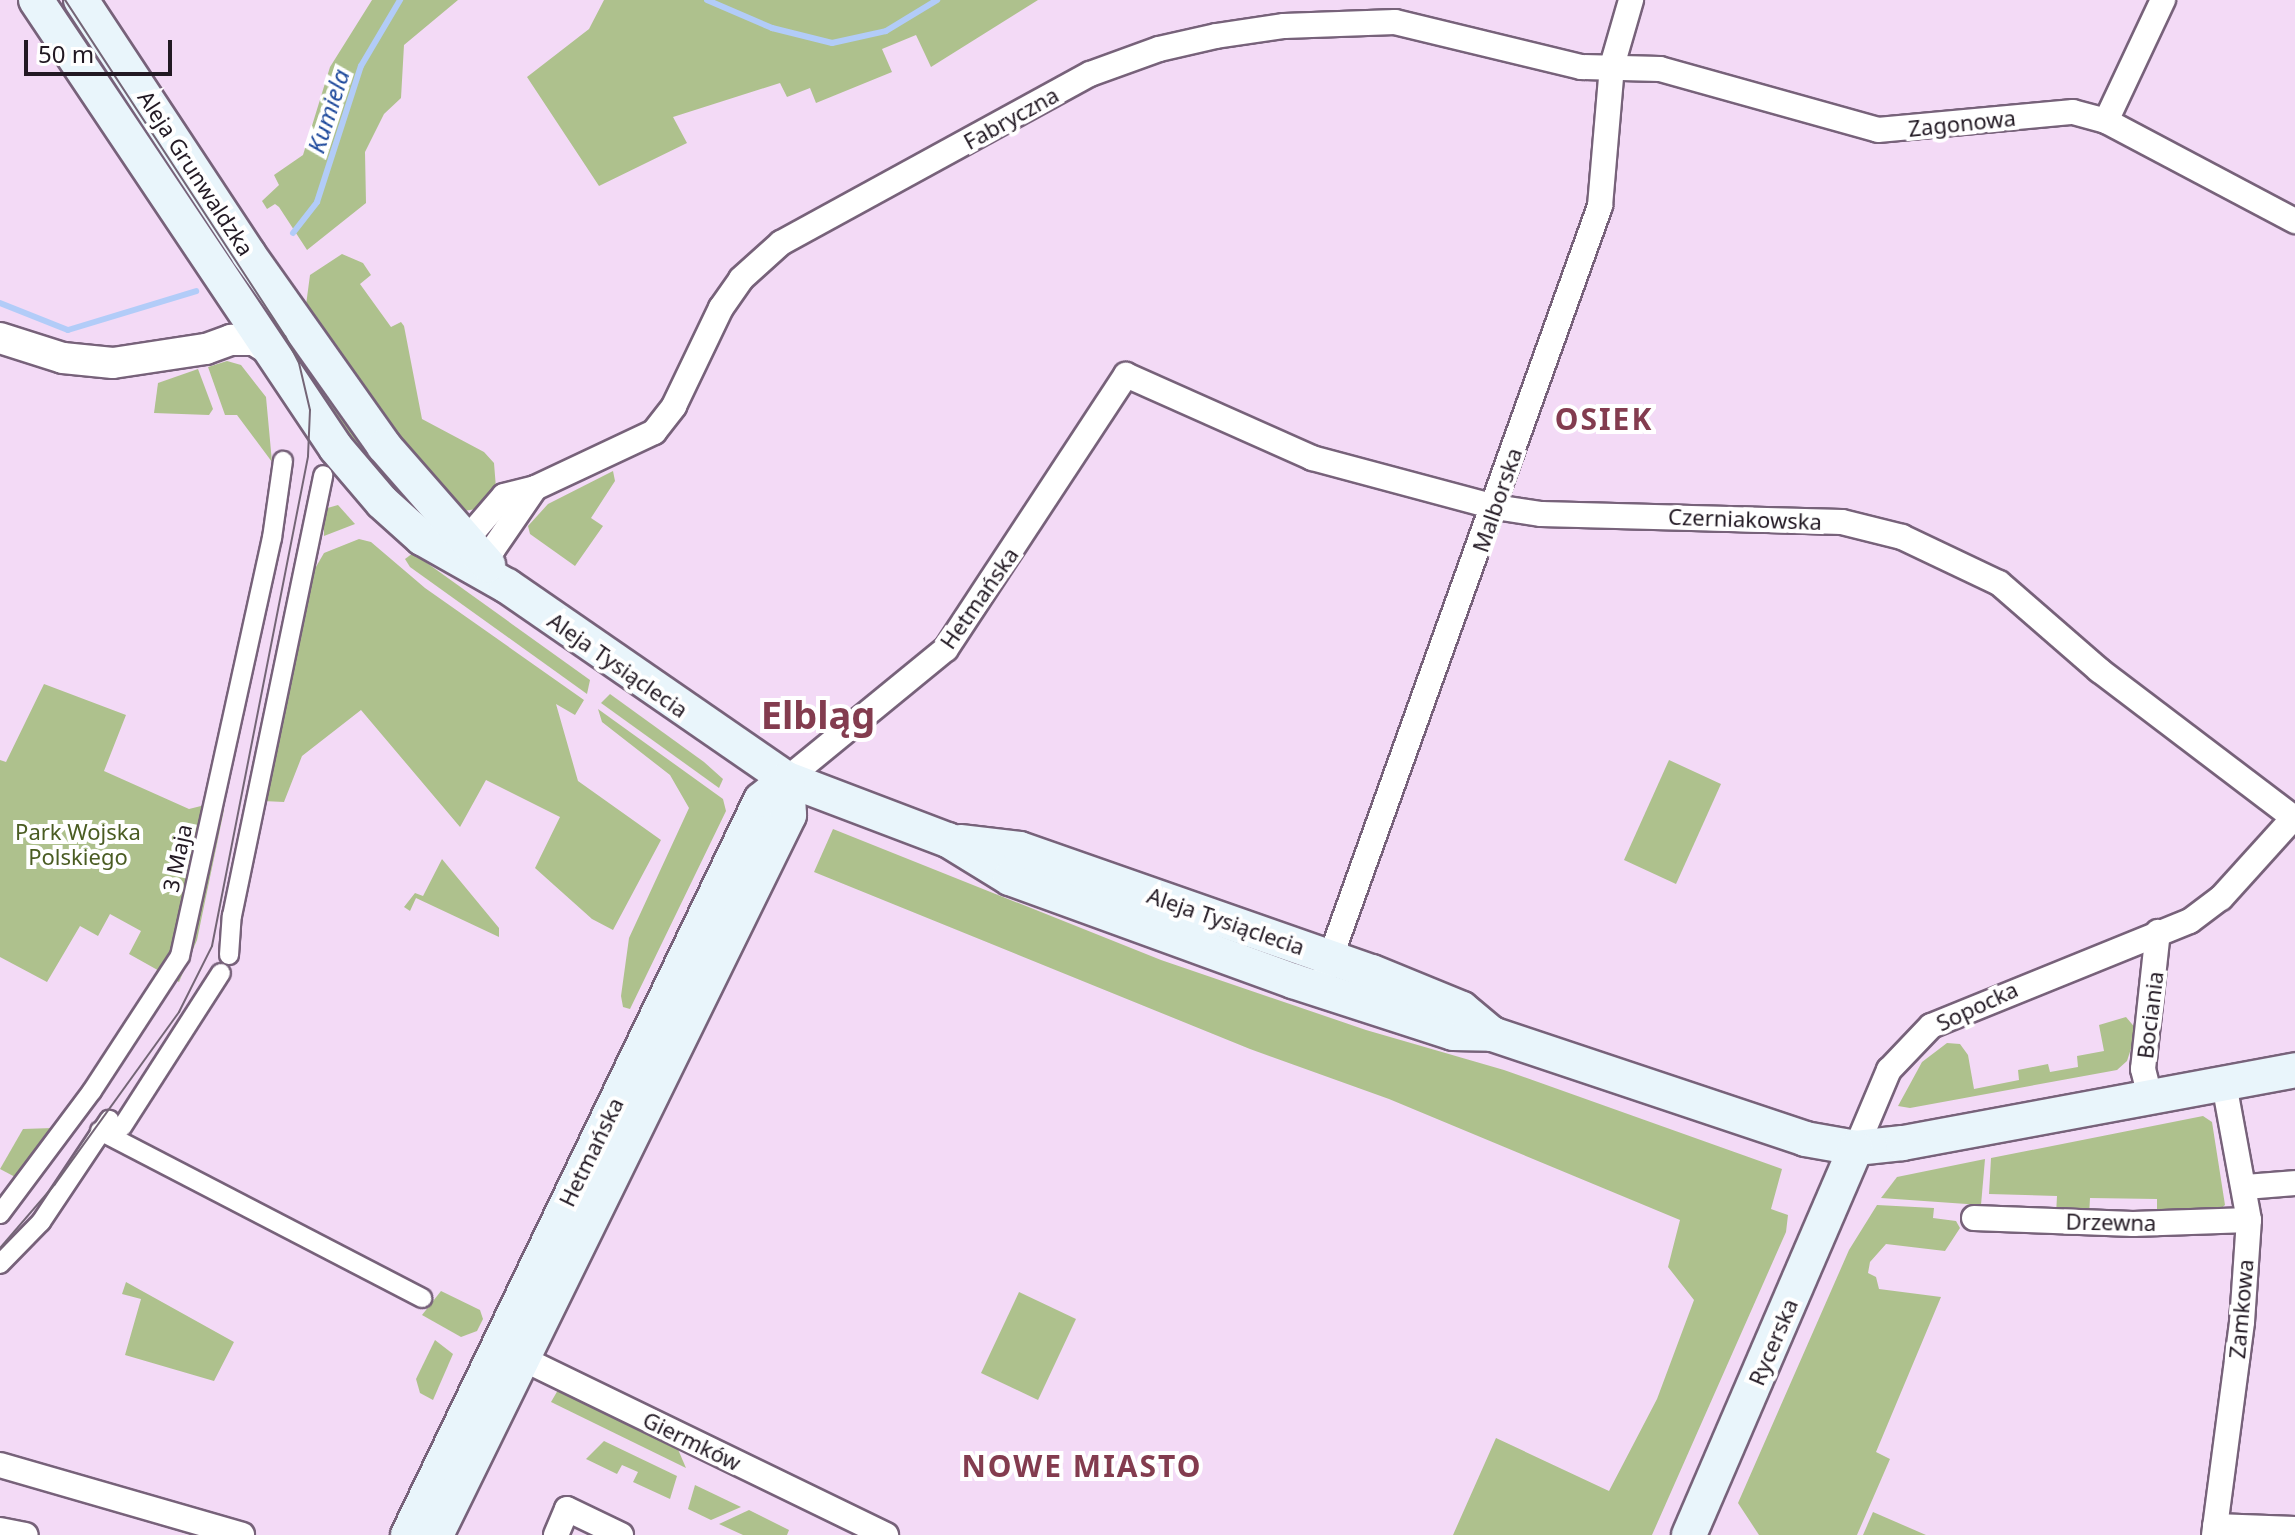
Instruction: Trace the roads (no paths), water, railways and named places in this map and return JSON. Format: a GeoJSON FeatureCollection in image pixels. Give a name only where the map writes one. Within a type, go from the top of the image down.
{"type":"FeatureCollection","features":[{"type":"Feature","properties":{"kind":"main road","name":"Aleja Grunwaldzka"},"geometry":{"type":"LineString","coordinates":[[36,0],[239,302]]}},
{"type":"Feature","properties":{"kind":"main road","name":"Aleja Grunwaldzka"},"geometry":{"type":"LineString","coordinates":[[81,0],[284,306]]}},
{"type":"Feature","properties":{"kind":"main road","name":"Aleja Tysiąclecia"},"geometry":{"type":"LineString","coordinates":[[239,302],[336,448],[382,502],[422,538],[472,554]]}},
{"type":"Feature","properties":{"kind":"main road","name":"Aleja Tysiąclecia"},"geometry":{"type":"LineString","coordinates":[[284,306],[384,446],[472,554],[507,586],[787,779],[948,840],[1010,878],[1319,990],[1453,1033],[1492,1034],[1805,1139],[1856,1148],[2295,1070]]}},
{"type":"Feature","properties":{"kind":"main road","name":"Hetmańska"},"geometry":{"type":"LineString","coordinates":[[436,1535],[510,1353],[761,800],[787,779]]}},
{"type":"Feature","properties":{"kind":"main road","name":"Aleja Tysiąclecia"},"geometry":{"type":"LineString","coordinates":[[948,840],[1020,849],[1331,957],[1462,1009],[1492,1034]]}},
{"type":"Feature","properties":{"kind":"main road","name":"Rycerska"},"geometry":{"type":"LineString","coordinates":[[1689,1535],[1856,1148]]}},
{"type":"Feature","properties":{"kind":"main road","name":"Hetmańska"},"geometry":{"type":"LineString","coordinates":[[408,1535],[510,1353]]}},
{"type":"Feature","properties":{"kind":"street","name":"Malborska"},"geometry":{"type":"LineString","coordinates":[[1319,990],[1495,507],[1600,206],[1612,66],[1631,0]]}},
{"type":"Feature","properties":{"kind":"street"},"geometry":{"type":"LineString","coordinates":[[2106,121],[2163,0]]}},
{"type":"Feature","properties":{"kind":"street","name":"Fabryczna"},"geometry":{"type":"LineString","coordinates":[[472,554],[505,535],[535,488],[654,432],[674,406],[721,308],[741,279],[781,243],[1116,62],[1216,36],[1357,21],[1405,24],[1581,67],[1612,66]]}},
{"type":"Feature","properties":{"kind":"street","name":"Zagonowa"},"geometry":{"type":"LineString","coordinates":[[1612,66],[1660,69],[1868,129],[2062,112],[2106,121],[2295,221]]}},
{"type":"Feature","properties":{"kind":"street"},"geometry":{"type":"LineString","coordinates":[[157,358],[221,324],[239,302]]}},
{"type":"Feature","properties":{"kind":"street"},"geometry":{"type":"LineString","coordinates":[[0,338],[63,358],[113,363],[157,358],[231,340],[254,340],[270,350]]}},
{"type":"Feature","properties":{"kind":"street","name":"Czerniakowska"},"geometry":{"type":"LineString","coordinates":[[1126,375],[1312,458],[1495,507],[1541,514],[1842,522],[1902,537],[1999,583],[2099,670],[2294,817]]}},
{"type":"Feature","properties":{"kind":"street","name":"Hetmańska"},"geometry":{"type":"LineString","coordinates":[[787,779],[946,649],[1126,375]]}},
{"type":"Feature","properties":{"kind":"street","name":"3 Maja"},"geometry":{"type":"LineString","coordinates":[[0,1214],[92,1091],[180,956],[269,549],[283,461]]}},
{"type":"Feature","properties":{"kind":"street"},"geometry":{"type":"LineString","coordinates":[[229,955],[232,916],[323,475]]}},
{"type":"Feature","properties":{"kind":"street"},"geometry":{"type":"LineString","coordinates":[[2158,932],[2204,913],[2294,817]]}},
{"type":"Feature","properties":{"kind":"street","name":"Bociania"},"geometry":{"type":"LineString","coordinates":[[2150,1097],[2143,1069],[2158,932]]}},
{"type":"Feature","properties":{"kind":"street","name":"Sopocka"},"geometry":{"type":"LineString","coordinates":[[1856,1148],[1889,1070],[1931,1026],[2158,932]]}},
{"type":"Feature","properties":{"kind":"street"},"geometry":{"type":"LineString","coordinates":[[0,1264],[41,1222],[221,973]]}},
{"type":"Feature","properties":{"kind":"street","name":"Zamkowa"},"geometry":{"type":"LineString","coordinates":[[2208,1087],[2245,1187],[2249,1220],[2242,1322],[2214,1530]]}},
{"type":"Feature","properties":{"kind":"street"},"geometry":{"type":"LineString","coordinates":[[110,1126],[422,1298]]}},
{"type":"Feature","properties":{"kind":"street"},"geometry":{"type":"LineString","coordinates":[[2245,1187],[2295,1183]]}},
{"type":"Feature","properties":{"kind":"street","name":"Drzewna"},"geometry":{"type":"LineString","coordinates":[[1974,1218],[2133,1224],[2249,1220]]}},
{"type":"Feature","properties":{"kind":"street","name":"Giermków"},"geometry":{"type":"LineString","coordinates":[[510,1353],[886,1535]]}},
{"type":"Feature","properties":{"kind":"street"},"geometry":{"type":"LineString","coordinates":[[0,1465],[242,1535]]}},
{"type":"Feature","properties":{"kind":"street"},"geometry":{"type":"LineString","coordinates":[[556,1535],[567,1509],[615,1534]]}},
{"type":"Feature","properties":{"kind":"street"},"geometry":{"type":"LineString","coordinates":[[2214,1530],[2295,1529]]}},
{"type":"Feature","properties":{"kind":"street"},"geometry":{"type":"LineString","coordinates":[[0,1530],[29,1530]]}},
{"type":"Feature","properties":{"kind":"waterway","name":"Kumiela"},"geometry":{"type":"LineString","coordinates":[[293,233],[317,202],[361,66],[400,0]]}},
{"type":"Feature","properties":{"kind":"waterway","name":"Kumiela"},"geometry":{"type":"LineString","coordinates":[[707,0],[772,28],[832,43],[886,31],[937,0]]}},
{"type":"Feature","properties":{"kind":"waterway","name":"Kumiela"},"geometry":{"type":"LineString","coordinates":[[0,303],[68,330],[196,291]]}},
{"type":"Feature","properties":{"kind":"tram line"},"geometry":{"type":"LineString","coordinates":[[0,1248],[55,1184],[179,1012],[212,946],[308,456],[310,410],[299,363],[285,336],[65,0]]}},
{"type":"Feature","properties":{"kind":"district","name":"OSIEK"},"geometry":{"type":"Point","coordinates":[1604,419]}},
{"type":"Feature","properties":{"kind":"district","name":"Elbląg"},"geometry":{"type":"Point","coordinates":[818,715]}},
{"type":"Feature","properties":{"kind":"district","name":"NOWE MIASTO"},"geometry":{"type":"Point","coordinates":[1082,1466]}},
{"type":"Feature","properties":{"kind":"park label","name":"Park Wojska Polskiego"},"geometry":{"type":"Point","coordinates":[78,844]}}]}
